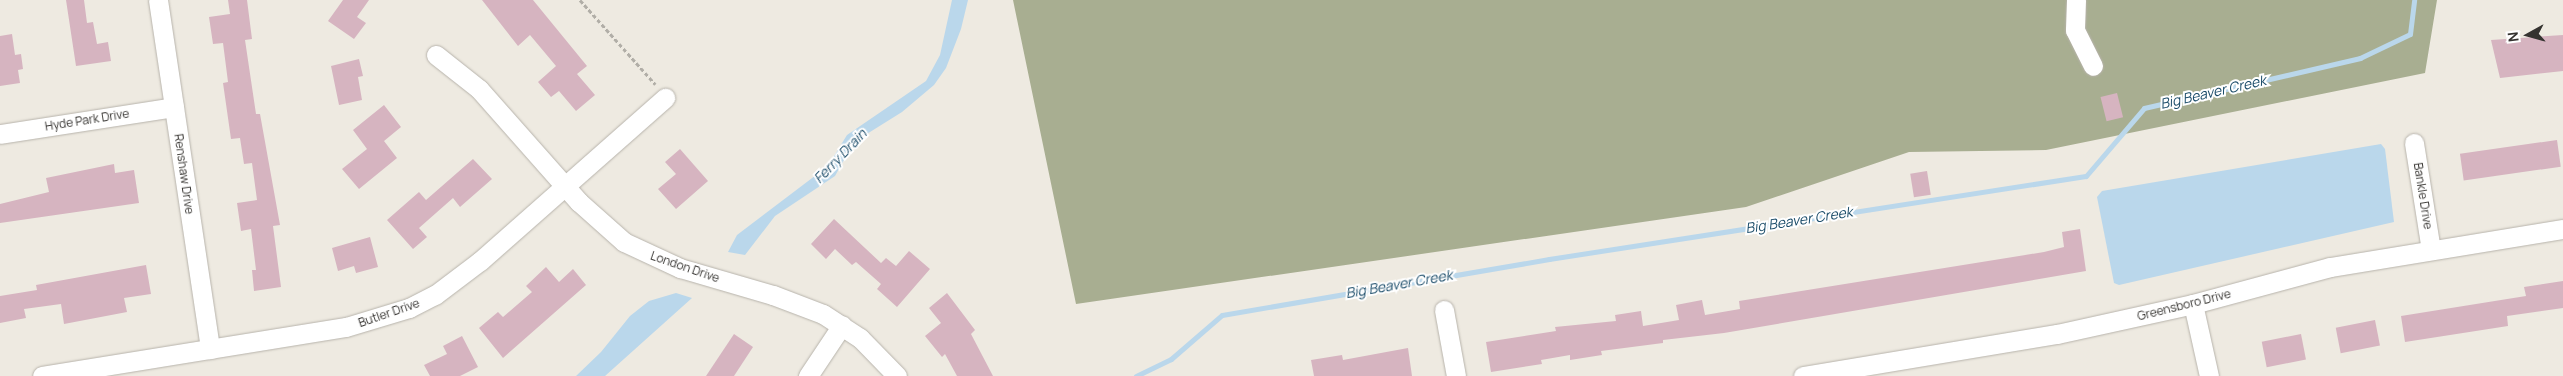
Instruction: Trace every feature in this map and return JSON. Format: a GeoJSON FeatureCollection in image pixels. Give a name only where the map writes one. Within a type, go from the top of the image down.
{"type":"FeatureCollection","features":[{"type":"Feature","properties":{"kind":"street","name":"Renshaw Drive"},"geometry":{"type":"LineString","coordinates":[[158,0],[210,349]]}},
{"type":"Feature","properties":{"kind":"street"},"geometry":{"type":"LineString","coordinates":[[2076,0],[2076,30],[2093,66]]}},
{"type":"Feature","properties":{"kind":"street","name":"London Drive"},"geometry":{"type":"LineString","coordinates":[[436,55],[479,89],[565,187],[606,229],[640,251],[680,268],[799,304],[842,325],[871,348],[896,376]]}},
{"type":"Feature","properties":{"kind":"street","name":"Butler Drive"},"geometry":{"type":"LineString","coordinates":[[42,376],[346,327],[409,308],[455,281],[565,187],[662,93]]}},
{"type":"Feature","properties":{"kind":"street","name":"Hyde Park Drive"},"geometry":{"type":"LineString","coordinates":[[0,134],[174,107]]}},
{"type":"Feature","properties":{"kind":"street","name":"Bankle Drive"},"geometry":{"type":"LineString","coordinates":[[2414,143],[2431,250]]}},
{"type":"Feature","properties":{"kind":"street","name":"Greensboro Drive"},"geometry":{"type":"LineString","coordinates":[[1803,376],[2058,334],[2193,304],[2313,271],[2563,229]]}},
{"type":"Feature","properties":{"kind":"street"},"geometry":{"type":"LineString","coordinates":[[2193,304],[2209,376]]}},
{"type":"Feature","properties":{"kind":"street"},"geometry":{"type":"LineString","coordinates":[[1444,310],[1456,376]]}},
{"type":"Feature","properties":{"kind":"street"},"geometry":{"type":"LineString","coordinates":[[808,376],[842,325]]}},
{"type":"Feature","properties":{"kind":"path"},"geometry":{"type":"LineString","coordinates":[[580,0],[662,93]]}},
{"type":"Feature","properties":{"kind":"green space"},"geometry":{"type":"Polygon","coordinates":[[[1013,0],[2437,0],[2425,73],[2046,150],[1909,152],[1746,207],[1076,304],[1013,0]]]}},
{"type":"Feature","properties":{"kind":"water","name":"Ferry Drain"},"geometry":{"type":"Polygon","coordinates":[[[952,0],[968,0],[961,29],[946,68],[934,85],[902,112],[854,142],[835,176],[775,216],[745,255],[728,252],[737,235],[828,166],[847,135],[926,81],[940,55],[952,0]]]}},
{"type":"Feature","properties":{"kind":"water"},"geometry":{"type":"Polygon","coordinates":[[[2381,144],[2385,149],[2394,222],[2119,285],[2114,283],[2097,197],[2102,191],[2381,144]]]}},
{"type":"Feature","properties":{"kind":"water"},"geometry":{"type":"Polygon","coordinates":[[[676,293],[692,298],[605,376],[576,376],[601,352],[630,316],[649,301],[676,293]]]}},
{"type":"Feature","properties":{"kind":"building"},"geometry":{"type":"Polygon","coordinates":[[[66,0],[84,0],[87,23],[93,22],[97,44],[108,42],[111,61],[76,66],[66,0]]]}},
{"type":"Feature","properties":{"kind":"building"},"geometry":{"type":"Polygon","coordinates":[[[228,0],[247,0],[252,39],[245,40],[256,114],[260,114],[280,225],[273,226],[281,287],[254,291],[252,270],[256,270],[251,229],[241,231],[237,203],[257,200],[252,163],[244,164],[240,138],[231,139],[223,83],[228,82],[223,43],[213,44],[209,17],[230,14],[228,0]]]}},
{"type":"Feature","properties":{"kind":"building"},"geometry":{"type":"Polygon","coordinates":[[[343,0],[369,0],[357,17],[366,23],[354,39],[328,21],[343,0]]]}},
{"type":"Feature","properties":{"kind":"building"},"geometry":{"type":"Polygon","coordinates":[[[482,0],[533,0],[587,66],[577,74],[595,95],[576,111],[559,91],[551,97],[538,82],[556,66],[530,35],[518,46],[482,0]]]}},
{"type":"Feature","properties":{"kind":"building"},"geometry":{"type":"Polygon","coordinates":[[[12,34],[15,55],[21,54],[23,69],[18,70],[20,83],[0,86],[0,36],[12,34]]]}},
{"type":"Feature","properties":{"kind":"building"},"geometry":{"type":"Polygon","coordinates":[[[2563,35],[2563,71],[2500,78],[2491,40],[2563,35]]]}},
{"type":"Feature","properties":{"kind":"building"},"geometry":{"type":"Polygon","coordinates":[[[359,59],[363,76],[358,77],[362,100],[339,105],[331,66],[359,59]]]}},
{"type":"Feature","properties":{"kind":"building"},"geometry":{"type":"Polygon","coordinates":[[[2117,93],[2123,117],[2107,121],[2101,97],[2117,93]]]}},
{"type":"Feature","properties":{"kind":"building"},"geometry":{"type":"Polygon","coordinates":[[[384,105],[401,127],[384,141],[397,158],[359,189],[342,169],[367,149],[353,130],[384,105]]]}},
{"type":"Feature","properties":{"kind":"building"},"geometry":{"type":"Polygon","coordinates":[[[2557,140],[2561,167],[2464,180],[2460,154],[2557,140]]]}},
{"type":"Feature","properties":{"kind":"building"},"geometry":{"type":"Polygon","coordinates":[[[680,149],[708,181],[676,209],[658,189],[676,174],[665,162],[680,149]]]}},
{"type":"Feature","properties":{"kind":"building"},"geometry":{"type":"Polygon","coordinates":[[[473,159],[492,179],[460,207],[453,198],[419,228],[427,237],[413,249],[387,220],[419,192],[426,200],[473,159]]]}},
{"type":"Feature","properties":{"kind":"building"},"geometry":{"type":"Polygon","coordinates":[[[114,164],[115,173],[134,170],[139,203],[0,223],[0,204],[49,192],[46,178],[114,164]]]}},
{"type":"Feature","properties":{"kind":"building"},"geometry":{"type":"Polygon","coordinates":[[[1927,171],[1931,195],[1914,197],[1910,174],[1927,171]]]}},
{"type":"Feature","properties":{"kind":"building"},"geometry":{"type":"Polygon","coordinates":[[[834,219],[881,263],[886,258],[896,266],[909,251],[930,269],[897,307],[877,289],[881,284],[856,262],[852,265],[835,249],[826,259],[811,244],[834,219]]]}},
{"type":"Feature","properties":{"kind":"building"},"geometry":{"type":"Polygon","coordinates":[[[2080,229],[2086,271],[1724,333],[1663,340],[1663,343],[1601,351],[1602,355],[1570,360],[1570,355],[1541,360],[1542,364],[1491,372],[1486,342],[1556,331],[1555,327],[1616,321],[1615,315],[1641,311],[1643,326],[1679,320],[1676,305],[1702,300],[1705,315],[1740,309],[1739,301],[2044,252],[2064,247],[2062,232],[2080,229]]]}},
{"type":"Feature","properties":{"kind":"building"},"geometry":{"type":"Polygon","coordinates":[[[370,237],[378,267],[356,273],[354,266],[338,271],[332,248],[370,237]]]}},
{"type":"Feature","properties":{"kind":"building"},"geometry":{"type":"Polygon","coordinates":[[[146,265],[151,294],[124,298],[127,312],[64,324],[61,304],[24,309],[26,318],[0,323],[0,296],[37,290],[36,285],[146,265]]]}},
{"type":"Feature","properties":{"kind":"building"},"geometry":{"type":"Polygon","coordinates":[[[546,267],[559,282],[573,269],[586,285],[503,358],[479,328],[498,312],[503,317],[532,292],[526,286],[546,267]]]}},
{"type":"Feature","properties":{"kind":"building"},"geometry":{"type":"Polygon","coordinates":[[[2563,281],[2563,308],[2507,316],[2508,326],[2405,342],[2401,316],[2526,296],[2524,287],[2563,281]]]}},
{"type":"Feature","properties":{"kind":"building"},"geometry":{"type":"Polygon","coordinates":[[[947,293],[975,330],[971,334],[993,376],[957,376],[945,354],[942,357],[925,336],[941,323],[929,308],[947,293]]]}},
{"type":"Feature","properties":{"kind":"building"},"geometry":{"type":"Polygon","coordinates":[[[2375,320],[2380,346],[2341,353],[2336,328],[2375,320]]]}},
{"type":"Feature","properties":{"kind":"building"},"geometry":{"type":"Polygon","coordinates":[[[734,334],[753,347],[734,376],[706,376],[734,334]]]}},
{"type":"Feature","properties":{"kind":"building"},"geometry":{"type":"Polygon","coordinates":[[[2301,334],[2306,360],[2267,367],[2262,342],[2301,334]]]}},
{"type":"Feature","properties":{"kind":"building"},"geometry":{"type":"Polygon","coordinates":[[[462,336],[478,367],[460,376],[430,376],[424,365],[447,354],[443,346],[462,336]]]}},
{"type":"Feature","properties":{"kind":"building"},"geometry":{"type":"Polygon","coordinates":[[[1408,348],[1412,376],[1314,376],[1311,360],[1342,355],[1343,360],[1408,348]]]}},
{"type":"Feature","properties":{"kind":"waterway","name":"Big Beaver Creek"},"geometry":{"type":"LineString","coordinates":[[1136,376],[1171,359],[1222,315],[1549,259],[2086,176],[2144,108],[2360,58],[2410,34],[2414,0]]}}]}
